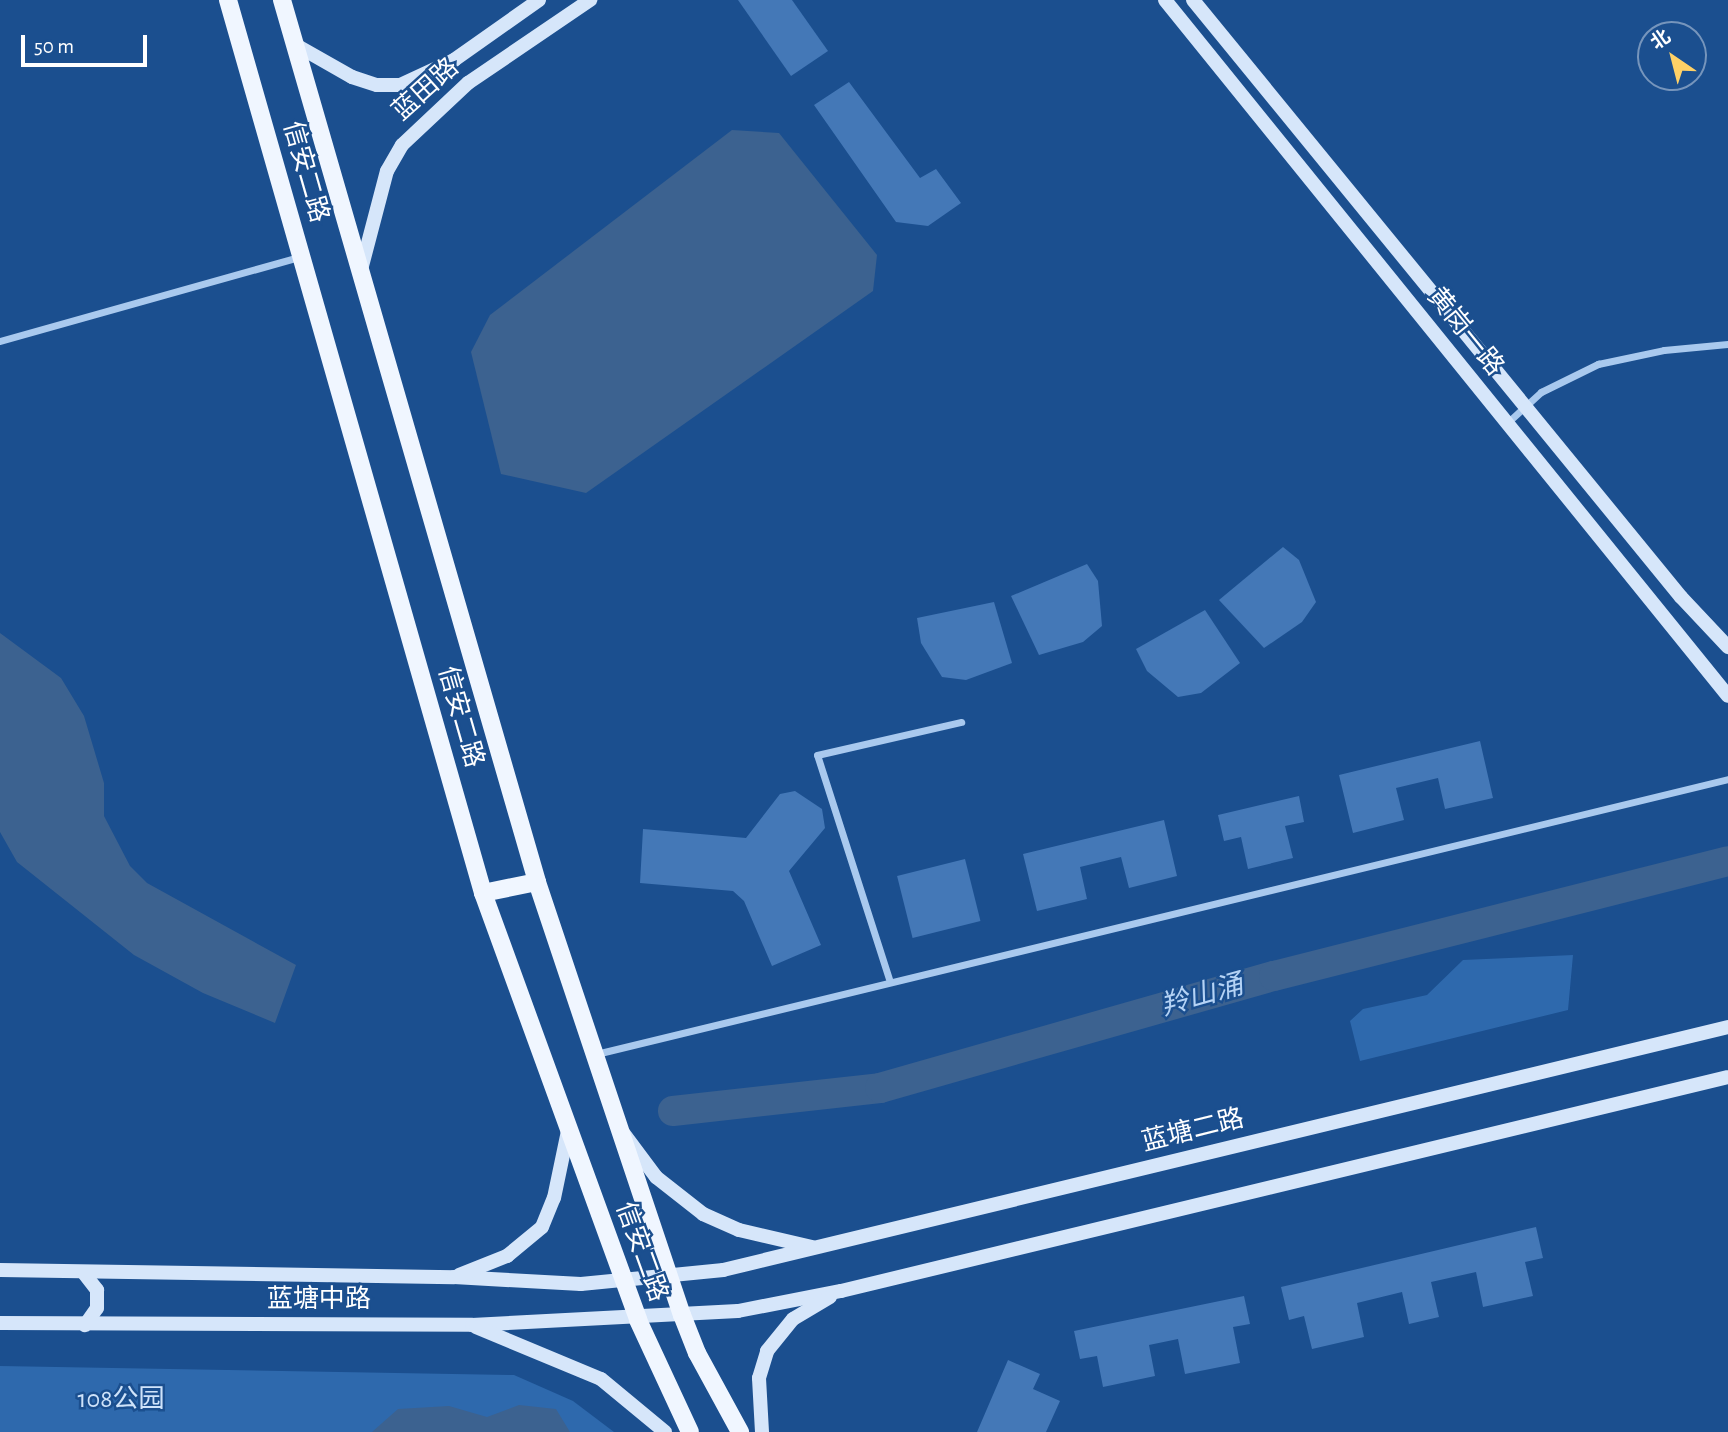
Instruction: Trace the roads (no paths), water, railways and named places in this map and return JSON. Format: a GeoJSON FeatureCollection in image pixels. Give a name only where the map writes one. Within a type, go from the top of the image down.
{"type":"FeatureCollection","features":[{"type":"Feature","properties":{"kind":"main road","name":"信安二路"},"geometry":{"type":"LineString","coordinates":[[228,0],[483,893],[638,1320],[690,1432]]}},
{"type":"Feature","properties":{"kind":"main road","name":"信安二路"},"geometry":{"type":"LineString","coordinates":[[282,0],[362,266],[537,882],[595,1054],[614,1120],[682,1315],[697,1353],[740,1432]]}},
{"type":"Feature","properties":{"kind":"main road","name":"蓝田路"},"geometry":{"type":"LineString","coordinates":[[294,44],[352,77],[377,85],[400,85],[454,60],[539,0]]}},
{"type":"Feature","properties":{"kind":"main road","name":"蓝田路"},"geometry":{"type":"LineString","coordinates":[[362,266],[387,171],[402,145],[468,83],[590,0]]}},
{"type":"Feature","properties":{"kind":"main road","name":"黄岗一路"},"geometry":{"type":"LineString","coordinates":[[1165,0],[1728,696]]}},
{"type":"Feature","properties":{"kind":"main road","name":"黄岗一路"},"geometry":{"type":"LineString","coordinates":[[1193,0],[1525,406],[1728,647]]}},
{"type":"Feature","properties":{"kind":"main road"},"geometry":{"type":"LineString","coordinates":[[483,893],[537,882]]}},
{"type":"Feature","properties":{"kind":"main road","name":"蓝塘二路"},"geometry":{"type":"LineString","coordinates":[[625,1283],[738,1267],[1728,1027]]}},
{"type":"Feature","properties":{"kind":"main road"},"geometry":{"type":"LineString","coordinates":[[682,1315],[738,1311],[841,1292],[1728,1077]]}},
{"type":"Feature","properties":{"kind":"main road"},"geometry":{"type":"LineString","coordinates":[[614,1120],[656,1177],[703,1214],[739,1230],[817,1248]]}},
{"type":"Feature","properties":{"kind":"main road"},"geometry":{"type":"LineString","coordinates":[[454,1277],[507,1256],[542,1227],[554,1198],[568,1131]]}},
{"type":"Feature","properties":{"kind":"main road","name":"蓝塘中路"},"geometry":{"type":"LineString","coordinates":[[0,1270],[454,1277],[625,1283]]}},
{"type":"Feature","properties":{"kind":"main road"},"geometry":{"type":"LineString","coordinates":[[83,1272],[97,1290],[97,1308],[85,1325]]}},
{"type":"Feature","properties":{"kind":"main road"},"geometry":{"type":"LineString","coordinates":[[762,1432],[759,1378],[767,1351],[793,1319],[841,1292]]}},
{"type":"Feature","properties":{"kind":"main road","name":"蓝塘中路"},"geometry":{"type":"LineString","coordinates":[[0,1323],[472,1325],[638,1320],[682,1315]]}},
{"type":"Feature","properties":{"kind":"main road"},"geometry":{"type":"LineString","coordinates":[[472,1325],[601,1379],[665,1432]]}},
{"type":"Feature","properties":{"kind":"street"},"geometry":{"type":"LineString","coordinates":[[0,341],[301,256]]}},
{"type":"Feature","properties":{"kind":"street"},"geometry":{"type":"LineString","coordinates":[[1507,423],[1525,406],[1564,378],[1598,364],[1664,350],[1728,344]]}},
{"type":"Feature","properties":{"kind":"street"},"geometry":{"type":"LineString","coordinates":[[890,982],[817,755],[961,722]]}},
{"type":"Feature","properties":{"kind":"street"},"geometry":{"type":"LineString","coordinates":[[595,1054],[1728,779]]}},
{"type":"Feature","properties":{"kind":"waterway","name":"羚山涌"},"geometry":{"type":"LineString","coordinates":[[673,1111],[880,1088],[1274,976],[1728,861]]}},
{"type":"Feature","properties":{"kind":"park label","name":"108公园"},"geometry":{"type":"Point","coordinates":[121,1400]}}]}
